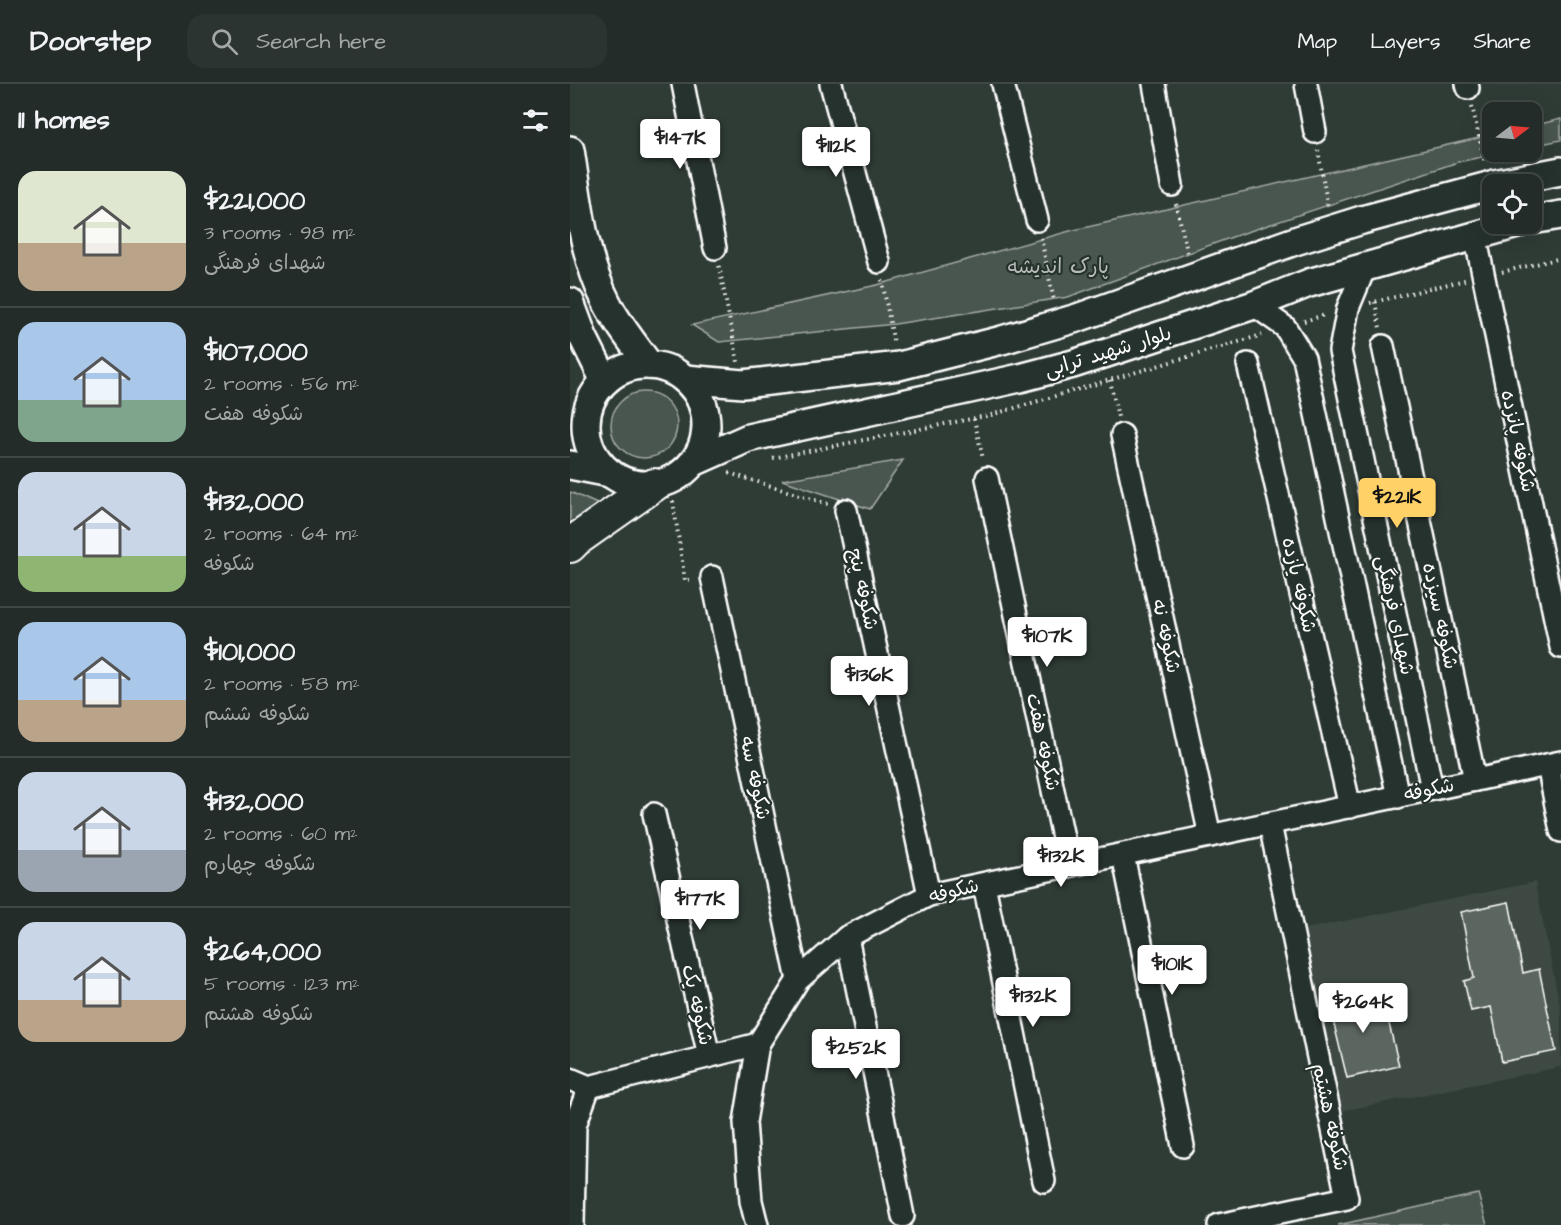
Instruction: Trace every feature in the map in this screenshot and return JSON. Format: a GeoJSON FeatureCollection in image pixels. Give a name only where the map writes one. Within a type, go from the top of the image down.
{"type":"FeatureCollection","features":[{"type":"Feature","properties":{"kind":"highway"},"geometry":{"type":"LineString","coordinates":[[570,546],[662,483]]}},
{"type":"Feature","properties":{"kind":"main road"},"geometry":{"type":"LineString","coordinates":[[570,150],[583,228],[597,279],[608,305],[649,365]]}},
{"type":"Feature","properties":{"kind":"main road"},"geometry":{"type":"LineString","coordinates":[[1542,175],[1561,171]]}},
{"type":"Feature","properties":{"kind":"main road"},"geometry":{"type":"LineString","coordinates":[[685,379],[743,384],[898,366],[1002,340],[1077,318],[1332,229],[1482,188]]}},
{"type":"Feature","properties":{"kind":"main road"},"geometry":{"type":"LineString","coordinates":[[1542,218],[1561,214]]}},
{"type":"Feature","properties":{"kind":"main road","name":"بلوار شهید ترابی"},"geometry":{"type":"LineString","coordinates":[[694,462],[747,438],[1030,376],[1073,364],[1254,305],[1309,283],[1482,233]]}},
{"type":"Feature","properties":{"kind":"main road"},"geometry":{"type":"LineString","coordinates":[[570,302],[602,385]]}},
{"type":"Feature","properties":{"kind":"main road"},"geometry":{"type":"LineString","coordinates":[[570,401],[602,385],[618,372],[633,366],[649,365],[668,369],[685,379],[694,388],[702,402],[706,417],[706,433],[702,448],[694,462],[685,471],[662,483],[638,485],[623,481],[610,473],[598,461],[587,433],[587,417],[591,402],[602,385]]}},
{"type":"Feature","properties":{"kind":"main road"},"geometry":{"type":"LineString","coordinates":[[570,465],[610,473]]}},
{"type":"Feature","properties":{"kind":"street"},"geometry":{"type":"LineString","coordinates":[[683,84],[716,248]]}},
{"type":"Feature","properties":{"kind":"street"},"geometry":{"type":"LineString","coordinates":[[831,84],[879,262]]}},
{"type":"Feature","properties":{"kind":"street"},"geometry":{"type":"LineString","coordinates":[[1003,84],[1037,220]]}},
{"type":"Feature","properties":{"kind":"street"},"geometry":{"type":"LineString","coordinates":[[1154,84],[1172,185]]}},
{"type":"Feature","properties":{"kind":"street"},"geometry":{"type":"LineString","coordinates":[[1306,84],[1315,132]]}},
{"type":"Feature","properties":{"kind":"street","name":"شکوفه پانزده"},"geometry":{"type":"LineString","coordinates":[[1475,235],[1561,647]]}},
{"type":"Feature","properties":{"kind":"street","name":"شهدای فرهنگی"},"geometry":{"type":"LineString","coordinates":[[1365,267],[1348,308],[1340,351],[1432,789]]}},
{"type":"Feature","properties":{"kind":"street","name":"شهدای فرهنگی"},"geometry":{"type":"LineString","coordinates":[[1254,305],[1285,327],[1304,358],[1398,797]]}},
{"type":"Feature","properties":{"kind":"street","name":"شکوفه سیزده"},"geometry":{"type":"LineString","coordinates":[[1383,346],[1475,780]]}},
{"type":"Feature","properties":{"kind":"street","name":"شکوفه یازده"},"geometry":{"type":"LineString","coordinates":[[1248,364],[1350,807]]}},
{"type":"Feature","properties":{"kind":"street","name":"شکوفه نه"},"geometry":{"type":"LineString","coordinates":[[1122,435],[1210,836]]}},
{"type":"Feature","properties":{"kind":"street","name":"شکوفه هفت"},"geometry":{"type":"LineString","coordinates":[[987,478],[1069,866]]}},
{"type":"Feature","properties":{"kind":"street","name":"شکوفه پنج"},"geometry":{"type":"LineString","coordinates":[[846,510],[929,895]]}},
{"type":"Feature","properties":{"kind":"street","name":"شکوفه سه"},"geometry":{"type":"LineString","coordinates":[[712,577],[798,980]]}},
{"type":"Feature","properties":{"kind":"street"},"geometry":{"type":"LineString","coordinates":[[1554,764],[1561,831]]}},
{"type":"Feature","properties":{"kind":"street","name":"شکوفه"},"geometry":{"type":"LineString","coordinates":[[757,1225],[752,1201],[745,1122],[758,1044],[798,980],[847,937],[929,895],[1554,764]]}},
{"type":"Feature","properties":{"kind":"street","name":"شکوفه یک"},"geometry":{"type":"LineString","coordinates":[[654,814],[708,1056]]}},
{"type":"Feature","properties":{"kind":"street","name":"شکوفه هشتم"},"geometry":{"type":"LineString","coordinates":[[1219,1225],[1347,1198],[1270,824]]}},
{"type":"Feature","properties":{"kind":"street"},"geometry":{"type":"LineString","coordinates":[[1124,855],[1183,1146]]}},
{"type":"Feature","properties":{"kind":"street"},"geometry":{"type":"LineString","coordinates":[[984,884],[1044,1180]]}},
{"type":"Feature","properties":{"kind":"street"},"geometry":{"type":"LineString","coordinates":[[847,937],[903,1216]]}},
{"type":"Feature","properties":{"kind":"street"},"geometry":{"type":"LineString","coordinates":[[573,1225],[575,1125],[580,1083],[758,1044]]}},
{"type":"Feature","properties":{"kind":"path"},"geometry":{"type":"LineString","coordinates":[[1468,86],[1489,174]]}},
{"type":"Feature","properties":{"kind":"path"},"geometry":{"type":"LineString","coordinates":[[1315,132],[1332,229]]}},
{"type":"Feature","properties":{"kind":"path"},"geometry":{"type":"LineString","coordinates":[[1172,185],[1193,277]]}},
{"type":"Feature","properties":{"kind":"path"},"geometry":{"type":"LineString","coordinates":[[1037,220],[1059,322]]}},
{"type":"Feature","properties":{"kind":"path"},"geometry":{"type":"LineString","coordinates":[[716,248],[743,384]]}},
{"type":"Feature","properties":{"kind":"path"},"geometry":{"type":"LineString","coordinates":[[879,262],[898,366]]}},
{"type":"Feature","properties":{"kind":"path"},"geometry":{"type":"LineString","coordinates":[[1110,380],[1122,435]]}},
{"type":"Feature","properties":{"kind":"path"},"geometry":{"type":"LineString","coordinates":[[974,419],[987,478]]}},
{"type":"Feature","properties":{"kind":"path"},"geometry":{"type":"LineString","coordinates":[[694,462],[846,510]]}},
{"type":"Feature","properties":{"kind":"path"},"geometry":{"type":"LineString","coordinates":[[662,483],[686,581],[712,577]]}},
{"type":"Feature","properties":{"kind":"shaded area"},"geometry":{"type":"Polygon","coordinates":[[[1535,882],[1561,1011],[1561,1067],[1342,1111],[1305,929],[1535,882]]]}},
{"type":"Feature","properties":{"kind":"green space"},"geometry":{"type":"Polygon","coordinates":[[[1561,119],[1561,140],[1542,144],[1542,124],[1561,119]]]}},
{"type":"Feature","properties":{"kind":"green space","name":"پارک اندیشه"},"geometry":{"type":"Polygon","coordinates":[[[1482,137],[1482,157],[1458,162],[1235,236],[1068,297],[895,324],[719,342],[692,325],[877,285],[1070,231],[1482,137]]]}},
{"type":"Feature","properties":{"kind":"green space"},"geometry":{"type":"Polygon","coordinates":[[[644,392],[657,395],[667,402],[674,412],[677,425],[674,438],[667,448],[657,455],[644,458],[631,455],[621,448],[614,438],[611,425],[614,412],[621,402],[631,395],[644,392]]]}},
{"type":"Feature","properties":{"kind":"green space"},"geometry":{"type":"Polygon","coordinates":[[[903,460],[870,509],[782,480],[903,460]]]}},
{"type":"Feature","properties":{"kind":"green space"},"geometry":{"type":"Polygon","coordinates":[[[570,492],[604,507],[570,531],[570,492]]]}},
{"type":"Feature","properties":{"kind":"green space"},"geometry":{"type":"Polygon","coordinates":[[[1478,1194],[1487,1225],[1338,1225],[1478,1194]]]}},
{"type":"Feature","properties":{"kind":"building"},"geometry":{"type":"Polygon","coordinates":[[[1509,902],[1523,973],[1539,969],[1556,1051],[1502,1062],[1491,1007],[1471,1011],[1464,981],[1474,978],[1461,912],[1509,902]]]}},
{"type":"Feature","properties":{"kind":"building"},"geometry":{"type":"Polygon","coordinates":[[[1362,991],[1364,999],[1382,994],[1399,1066],[1347,1078],[1328,999],[1362,991]]]}}]}
